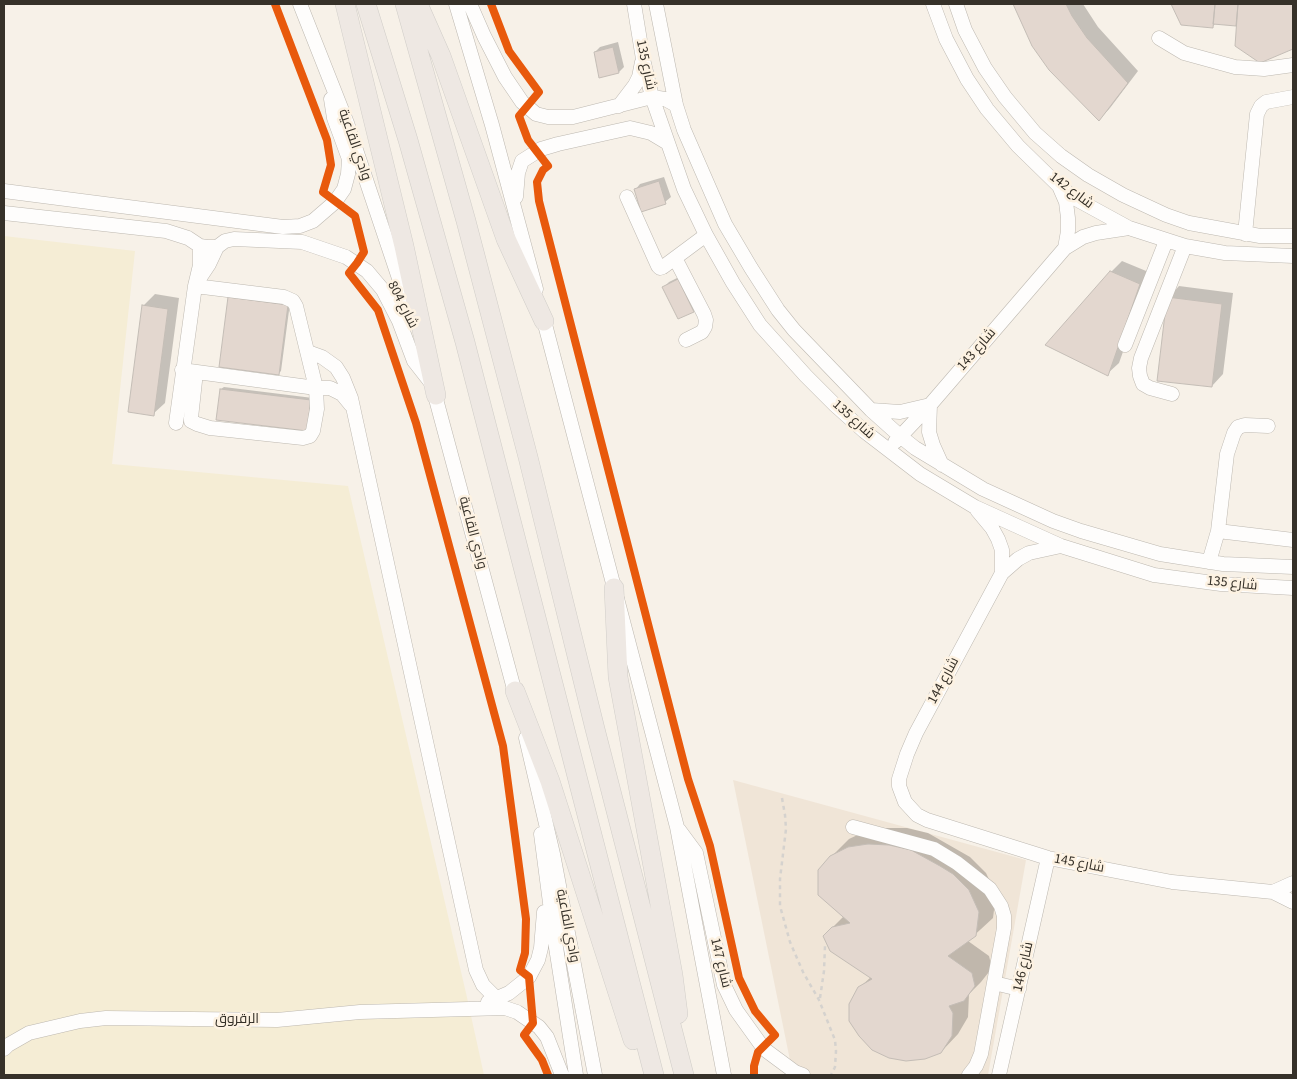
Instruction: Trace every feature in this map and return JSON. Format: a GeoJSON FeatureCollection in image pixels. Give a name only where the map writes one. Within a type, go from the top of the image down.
{"type":"FeatureCollection","features":[{"type":"Feature","properties":{"kind":"main road"},"geometry":{"type":"LineString","coordinates":[[345,4],[404,246],[434,390]]}},
{"type":"Feature","properties":{"kind":"main road"},"geometry":{"type":"LineString","coordinates":[[366,4],[408,140],[465,342],[654,1075]]}},
{"type":"Feature","properties":{"kind":"main road"},"geometry":{"type":"LineString","coordinates":[[404,4],[466,221],[528,457],[595,729],[685,1075]]}},
{"type":"Feature","properties":{"kind":"main road"},"geometry":{"type":"LineString","coordinates":[[418,4],[441,56],[506,240],[544,320]]}},
{"type":"Feature","properties":{"kind":"main road"},"geometry":{"type":"LineString","coordinates":[[614,588],[618,677],[673,975],[685,1075]]}},
{"type":"Feature","properties":{"kind":"main road"},"geometry":{"type":"LineString","coordinates":[[515,691],[550,781],[644,1075]]}},
{"type":"Feature","properties":{"kind":"street","name":"وادي القاعية"},"geometry":{"type":"LineString","coordinates":[[300,4],[333,86],[367,182],[414,321],[434,390],[515,691],[553,854],[595,1075]]}},
{"type":"Feature","properties":{"kind":"street"},"geometry":{"type":"LineString","coordinates":[[456,4],[517,216],[652,726],[677,827],[724,1075]]}},
{"type":"Feature","properties":{"kind":"street"},"geometry":{"type":"LineString","coordinates":[[470,4],[505,77],[522,102],[536,114],[548,118],[573,117],[652,97],[665,99],[676,105]]}},
{"type":"Feature","properties":{"kind":"street","name":"شارع 135"},"geometry":{"type":"LineString","coordinates":[[634,4],[652,97],[666,142],[684,189],[706,235],[733,283],[760,325],[835,404],[888,450],[920,474],[975,507],[1061,546],[1154,575],[1221,584],[1290,590]]}},
{"type":"Feature","properties":{"kind":"street","name":"شارع 135"},"geometry":{"type":"LineString","coordinates":[[656,4],[676,105],[684,130],[725,224],[778,310],[794,330],[871,410],[900,436],[942,466],[983,489],[1053,521],[1160,554],[1223,564],[1293,567]]}},
{"type":"Feature","properties":{"kind":"street","name":"شارع 142"},"geometry":{"type":"LineString","coordinates":[[933,4],[950,47],[967,79],[988,109],[1018,146],[1059,186],[1076,199],[1130,228],[1185,246],[1224,253],[1293,256]]}},
{"type":"Feature","properties":{"kind":"street","name":"شارع 142"},"geometry":{"type":"LineString","coordinates":[[956,4],[965,30],[985,68],[1005,98],[1035,133],[1088,176],[1166,216],[1189,223],[1244,234],[1293,236]]}},
{"type":"Feature","properties":{"kind":"street"},"geometry":{"type":"LineString","coordinates":[[1159,38],[1184,53],[1235,66],[1264,69],[1293,65]]}},
{"type":"Feature","properties":{"kind":"street"},"geometry":{"type":"LineString","coordinates":[[619,106],[635,85],[639,77],[643,58]]}},
{"type":"Feature","properties":{"kind":"street"},"geometry":{"type":"LineString","coordinates":[[4,191],[283,227],[300,226],[313,220],[335,202],[344,189],[348,174],[349,159],[332,108],[333,86]]}},
{"type":"Feature","properties":{"kind":"street"},"geometry":{"type":"LineString","coordinates":[[1244,234],[1257,114],[1261,106],[1266,102],[1293,97]]}},
{"type":"Feature","properties":{"kind":"street"},"geometry":{"type":"LineString","coordinates":[[517,216],[516,188],[519,167],[527,157],[541,149],[630,128],[651,133],[666,142]]}},
{"type":"Feature","properties":{"kind":"street"},"geometry":{"type":"LineString","coordinates":[[1059,186],[1066,202],[1068,218],[1065,248]]}},
{"type":"Feature","properties":{"kind":"street"},"geometry":{"type":"LineString","coordinates":[[627,197],[658,266],[663,268],[706,235]]}},
{"type":"Feature","properties":{"kind":"street","name":"شارع 804"},"geometry":{"type":"LineString","coordinates":[[4,212],[166,231],[188,238],[200,246],[217,247],[226,241],[234,240],[302,242],[346,256],[367,271],[383,290],[399,321],[414,361],[434,390]]}},
{"type":"Feature","properties":{"kind":"street","name":"شارع 143"},"geometry":{"type":"LineString","coordinates":[[888,450],[930,405],[1065,248],[1082,237],[1130,228]]}},
{"type":"Feature","properties":{"kind":"street"},"geometry":{"type":"LineString","coordinates":[[1125,345],[1166,241]]}},
{"type":"Feature","properties":{"kind":"street"},"geometry":{"type":"LineString","coordinates":[[195,286],[290,298],[296,306],[316,388],[317,409],[315,428],[310,436],[306,438],[210,428],[191,421],[189,371],[195,286],[200,266],[200,246]]}},
{"type":"Feature","properties":{"kind":"street"},"geometry":{"type":"LineString","coordinates":[[1172,394],[1143,384],[1139,368],[1141,358],[1185,246]]}},
{"type":"Feature","properties":{"kind":"street"},"geometry":{"type":"LineString","coordinates":[[195,286],[217,247]]}},
{"type":"Feature","properties":{"kind":"street"},"geometry":{"type":"LineString","coordinates":[[675,258],[706,320],[702,332],[686,340]]}},
{"type":"Feature","properties":{"kind":"street"},"geometry":{"type":"LineString","coordinates":[[308,352],[322,357],[336,367],[348,388],[355,412],[476,970],[483,985],[496,998]]}},
{"type":"Feature","properties":{"kind":"street"},"geometry":{"type":"LineString","coordinates":[[189,371],[316,388],[325,387],[335,390],[347,400],[355,412]]}},
{"type":"Feature","properties":{"kind":"street"},"geometry":{"type":"LineString","coordinates":[[176,423],[189,371]]}},
{"type":"Feature","properties":{"kind":"street"},"geometry":{"type":"LineString","coordinates":[[871,410],[900,412],[930,405],[929,432],[942,466]]}},
{"type":"Feature","properties":{"kind":"street"},"geometry":{"type":"LineString","coordinates":[[1209,562],[1218,531],[1227,454],[1234,433],[1238,427],[1245,425],[1268,426]]}},
{"type":"Feature","properties":{"kind":"street","name":"شارع 144"},"geometry":{"type":"LineString","coordinates":[[975,507],[992,528],[998,539],[1002,550],[1002,573]]}},
{"type":"Feature","properties":{"kind":"street"},"geometry":{"type":"LineString","coordinates":[[1218,531],[1293,540]]}},
{"type":"Feature","properties":{"kind":"street","name":"شارع 144"},"geometry":{"type":"LineString","coordinates":[[901,794],[899,779],[907,754],[1002,573],[1018,559],[1029,553],[1061,546]]}},
{"type":"Feature","properties":{"kind":"street"},"geometry":{"type":"LineString","coordinates":[[534,772],[546,876],[576,1075]]}},
{"type":"Feature","properties":{"kind":"street","name":"شارع 145"},"geometry":{"type":"LineString","coordinates":[[901,794],[905,802],[917,815],[927,820],[1048,858],[1172,882],[1273,892],[1293,902]]}},
{"type":"Feature","properties":{"kind":"street","name":"شارع 147"},"geometry":{"type":"LineString","coordinates":[[677,827],[696,853],[724,985],[736,1010],[764,1049],[795,1072],[803,1075]]}},
{"type":"Feature","properties":{"kind":"street"},"geometry":{"type":"LineString","coordinates":[[853,827],[934,849],[957,862],[990,889],[1001,906],[1004,916],[1004,928],[981,1054],[976,1066],[969,1075]]}},
{"type":"Feature","properties":{"kind":"street","name":"شارع 146"},"geometry":{"type":"LineString","coordinates":[[999,1075],[1048,858]]}},
{"type":"Feature","properties":{"kind":"street","name":"الرقروق"},"geometry":{"type":"LineString","coordinates":[[476,1008],[509,993],[528,977],[538,960],[543,935],[546,876]]}},
{"type":"Feature","properties":{"kind":"street","name":"شارع 145"},"geometry":{"type":"LineString","coordinates":[[1273,892],[1293,883]]}},
{"type":"Feature","properties":{"kind":"street"},"geometry":{"type":"LineString","coordinates":[[994,983],[1019,989]]}},
{"type":"Feature","properties":{"kind":"street","name":"الرقروق"},"geometry":{"type":"LineString","coordinates":[[4,1049],[29,1033],[80,1021],[106,1018],[277,1020],[360,1012],[505,1008],[517,1012],[533,1023],[547,1037],[562,1075]]}},
{"type":"Feature","properties":{"kind":"path"},"geometry":{"type":"LineString","coordinates":[[782,798],[786,829],[780,879],[780,906],[784,927],[795,955],[819,1000],[835,1040],[835,1066],[831,1075]]}},
{"type":"Feature","properties":{"kind":"path"},"geometry":{"type":"LineString","coordinates":[[819,1000],[824,971],[825,946]]}},
{"type":"Feature","properties":{"kind":"shaded area"},"geometry":{"type":"Polygon","coordinates":[[[733,780],[1026,860],[988,1075],[793,1075],[733,780]]]}},
{"type":"Feature","properties":{"kind":"sand"},"geometry":{"type":"Polygon","coordinates":[[[4,236],[135,251],[112,464],[348,486],[484,1075],[4,1075],[4,236]]]}},
{"type":"Feature","properties":{"kind":"building"},"geometry":{"type":"Polygon","coordinates":[[[1013,4],[1066,4],[1087,38],[1128,83],[1099,121],[1049,70],[1032,46],[1013,4]]]}},
{"type":"Feature","properties":{"kind":"building"},"geometry":{"type":"Polygon","coordinates":[[[1171,4],[1215,4],[1213,28],[1181,25],[1171,4]]]}},
{"type":"Feature","properties":{"kind":"building"},"geometry":{"type":"Polygon","coordinates":[[[1215,4],[1238,4],[1236,26],[1213,24],[1215,4]]]}},
{"type":"Feature","properties":{"kind":"building"},"geometry":{"type":"Polygon","coordinates":[[[1238,4],[1293,4],[1293,49],[1260,63],[1235,46],[1238,4]]]}},
{"type":"Feature","properties":{"kind":"building"},"geometry":{"type":"Polygon","coordinates":[[[613,47],[619,73],[599,78],[594,52],[613,47]]]}},
{"type":"Feature","properties":{"kind":"building"},"geometry":{"type":"Polygon","coordinates":[[[659,181],[666,204],[641,212],[634,189],[659,181]]]}},
{"type":"Feature","properties":{"kind":"building"},"geometry":{"type":"Polygon","coordinates":[[[1110,271],[1140,284],[1108,376],[1045,345],[1110,271]]]}},
{"type":"Feature","properties":{"kind":"building"},"geometry":{"type":"Polygon","coordinates":[[[678,279],[694,312],[678,319],[662,287],[678,279]]]}},
{"type":"Feature","properties":{"kind":"building"},"geometry":{"type":"Polygon","coordinates":[[[228,297],[288,305],[279,375],[219,367],[228,297]]]}},
{"type":"Feature","properties":{"kind":"building"},"geometry":{"type":"Polygon","coordinates":[[[1167,297],[1222,304],[1212,387],[1157,381],[1167,297]]]}},
{"type":"Feature","properties":{"kind":"building"},"geometry":{"type":"Polygon","coordinates":[[[142,305],[168,309],[154,416],[128,412],[142,305]]]}},
{"type":"Feature","properties":{"kind":"building"},"geometry":{"type":"Polygon","coordinates":[[[220,389],[311,400],[307,431],[216,420],[220,389]]]}},
{"type":"Feature","properties":{"kind":"building"},"geometry":{"type":"Polygon","coordinates":[[[868,844],[889,845],[911,850],[940,866],[953,874],[969,890],[979,912],[976,936],[948,956],[972,973],[975,986],[964,1001],[949,1006],[953,1013],[952,1036],[941,1053],[925,1059],[906,1061],[889,1058],[872,1050],[859,1036],[849,1021],[849,1004],[858,987],[872,979],[830,951],[823,936],[832,927],[850,923],[818,895],[818,870],[830,856],[848,847],[868,844]]]}},
{"type":"Feature","properties":{"kind":"cycle path"},"geometry":{"type":"LineString","coordinates":[[275,4],[327,140],[331,165],[323,192],[355,216],[364,252],[349,273],[378,310],[416,423],[503,746],[526,919],[525,953],[520,970],[529,977],[533,1023],[524,1035],[542,1060],[548,1075]]}},
{"type":"Feature","properties":{"kind":"cycle path"},"geometry":{"type":"LineString","coordinates":[[491,4],[509,51],[539,92],[519,116],[528,140],[548,166],[543,170],[537,182],[539,201],[688,779],[710,846],[739,978],[755,1011],[775,1035],[758,1052],[754,1066],[754,1075]]}}]}
